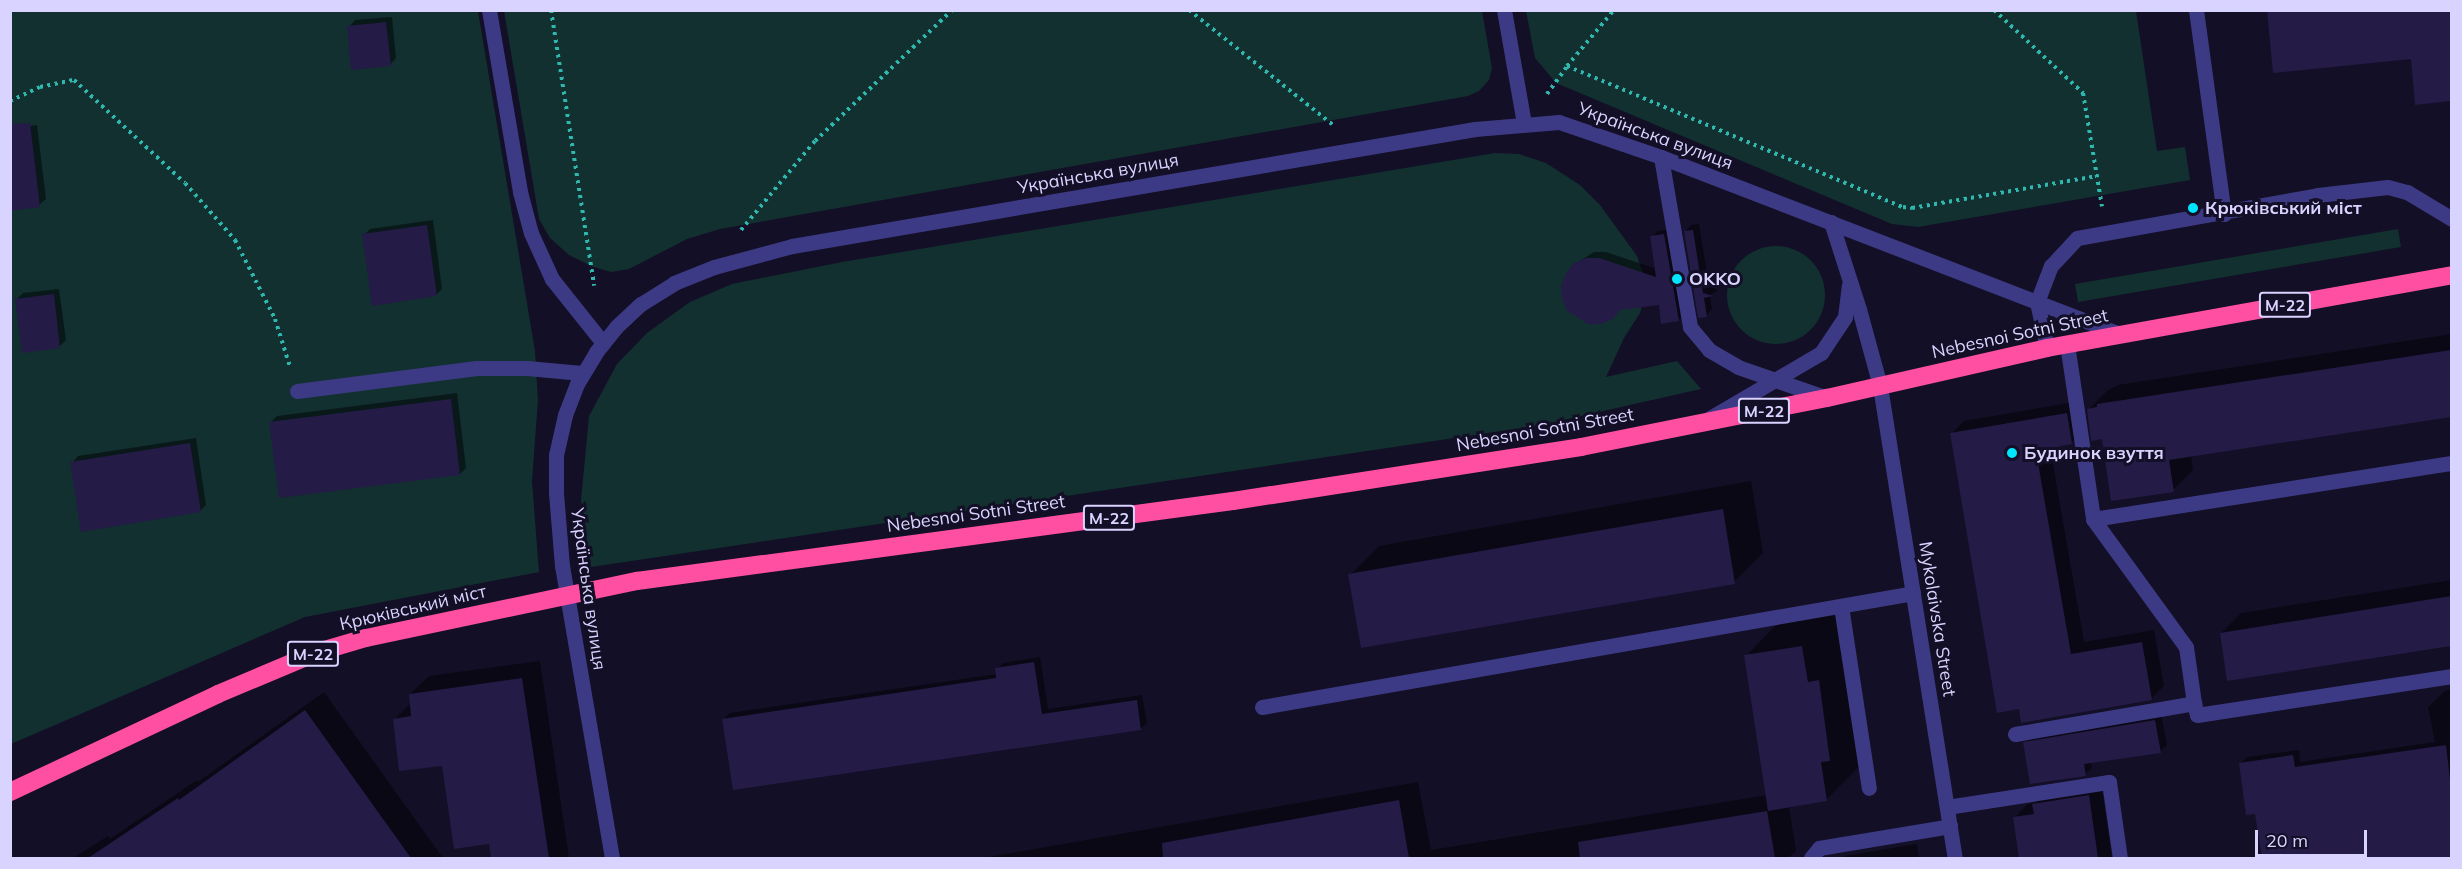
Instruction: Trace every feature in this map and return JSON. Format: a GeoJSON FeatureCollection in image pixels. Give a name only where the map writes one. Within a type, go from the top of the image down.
{"type":"FeatureCollection","features":[{"type":"Feature","properties":{"kind":"highway","name":"Nebesnoi Sotni Street"},"geometry":{"type":"LineString","coordinates":[[637,581],[1233,501],[1581,447],[1827,398],[2067,344],[2451,275]]}},
{"type":"Feature","properties":{"kind":"highway","name":"Крюківський міст"},"geometry":{"type":"LineString","coordinates":[[10,792],[218,694],[318,652],[366,638],[637,581]]}},
{"type":"Feature","properties":{"kind":"street"},"geometry":{"type":"LineString","coordinates":[[489,10],[520,192],[531,233],[552,279],[603,343]]}},
{"type":"Feature","properties":{"kind":"street"},"geometry":{"type":"LineString","coordinates":[[1504,10],[1524,123]]}},
{"type":"Feature","properties":{"kind":"street"},"geometry":{"type":"LineString","coordinates":[[2196,10],[2224,214]]}},
{"type":"Feature","properties":{"kind":"street","name":"Українська вулиця"},"geometry":{"type":"LineString","coordinates":[[612,858],[562,566],[556,493],[556,455],[563,425],[582,373],[603,343],[641,304],[674,283],[714,267],[792,246],[1361,148],[1524,123],[1559,122],[1661,157],[2119,334]]}},
{"type":"Feature","properties":{"kind":"street"},"geometry":{"type":"LineString","coordinates":[[1661,157],[1690,327],[1709,350],[1738,367],[1827,398]]}},
{"type":"Feature","properties":{"kind":"street"},"geometry":{"type":"LineString","coordinates":[[2047,348],[2037,302],[2050,266],[2077,238],[2224,214],[2318,195],[2388,187],[2407,192],[2451,219]]}},
{"type":"Feature","properties":{"kind":"street","name":"Mykolaivska Street"},"geometry":{"type":"LineString","coordinates":[[1831,222],[1850,279],[1880,386],[1955,858]]}},
{"type":"Feature","properties":{"kind":"street"},"geometry":{"type":"LineString","coordinates":[[1702,423],[1821,353],[1845,316],[1850,279]]}},
{"type":"Feature","properties":{"kind":"street"},"geometry":{"type":"LineString","coordinates":[[2067,344],[2093,519],[2186,647],[2196,715],[2451,676]]}},
{"type":"Feature","properties":{"kind":"street"},"geometry":{"type":"LineString","coordinates":[[297,391],[477,368],[526,368],[582,373]]}},
{"type":"Feature","properties":{"kind":"street"},"geometry":{"type":"LineString","coordinates":[[2093,519],[2451,463]]}},
{"type":"Feature","properties":{"kind":"street"},"geometry":{"type":"LineString","coordinates":[[1262,707],[1913,593]]}},
{"type":"Feature","properties":{"kind":"street"},"geometry":{"type":"LineString","coordinates":[[1841,606],[1869,788]]}},
{"type":"Feature","properties":{"kind":"street"},"geometry":{"type":"LineString","coordinates":[[2015,734],[2194,703]]}},
{"type":"Feature","properties":{"kind":"street"},"geometry":{"type":"LineString","coordinates":[[1947,807],[2109,782],[2120,858]]}},
{"type":"Feature","properties":{"kind":"street"},"geometry":{"type":"LineString","coordinates":[[1811,858],[1819,848],[1950,826]]}},
{"type":"Feature","properties":{"kind":"path"},"geometry":{"type":"LineString","coordinates":[[551,10],[594,288]]}},
{"type":"Feature","properties":{"kind":"path"},"geometry":{"type":"LineString","coordinates":[[714,267],[746,224],[815,141],[952,10]]}},
{"type":"Feature","properties":{"kind":"path"},"geometry":{"type":"LineString","coordinates":[[1189,10],[1361,148]]}},
{"type":"Feature","properties":{"kind":"path"},"geometry":{"type":"LineString","coordinates":[[1524,123],[1567,66],[1614,10]]}},
{"type":"Feature","properties":{"kind":"path"},"geometry":{"type":"LineString","coordinates":[[1994,10],[2083,93],[2107,234]]}},
{"type":"Feature","properties":{"kind":"path"},"geometry":{"type":"LineString","coordinates":[[1567,66],[1903,207],[1912,208],[2097,176]]}},
{"type":"Feature","properties":{"kind":"path"},"geometry":{"type":"LineString","coordinates":[[10,101],[40,87],[74,80],[185,183],[236,240],[275,319],[297,391]]}},
{"type":"Feature","properties":{"kind":"green space"},"geometry":{"type":"Polygon","coordinates":[[[11,11],[478,11],[535,351],[538,400],[532,481],[539,572],[305,617],[11,744],[11,11]]]}},
{"type":"Feature","properties":{"kind":"green space"},"geometry":{"type":"Polygon","coordinates":[[[504,11],[1482,11],[1492,68],[1489,80],[1479,91],[1468,96],[720,229],[687,239],[629,269],[611,272],[591,266],[569,255],[550,238],[539,219],[504,11]]]}},
{"type":"Feature","properties":{"kind":"green space"},"geometry":{"type":"Polygon","coordinates":[[[1526,11],[2136,11],[2157,151],[2185,147],[2190,180],[1918,227],[1892,224],[1556,83],[1535,58],[1526,11]]]}},
{"type":"Feature","properties":{"kind":"green space"},"geometry":{"type":"Polygon","coordinates":[[[1495,153],[1519,154],[1546,163],[1580,185],[1600,205],[1637,256],[1644,276],[1644,298],[1640,313],[1624,338],[1606,377],[1677,361],[1701,389],[1541,425],[591,567],[581,500],[589,416],[617,364],[647,333],[690,302],[732,284],[842,262],[1495,153]]]}},
{"type":"Feature","properties":{"kind":"green space"},"geometry":{"type":"Polygon","coordinates":[[[2398,229],[2401,247],[2078,302],[2075,284],[2398,229]]]}},
{"type":"Feature","properties":{"kind":"green space"},"geometry":{"type":"Polygon","coordinates":[[[1776,246],[1795,249],[1811,260],[1822,276],[1825,295],[1822,314],[1811,330],[1795,341],[1776,344],[1757,341],[1741,330],[1730,314],[1727,295],[1730,276],[1741,260],[1757,249],[1776,246]]]}},
{"type":"Feature","properties":{"kind":"building"},"geometry":{"type":"Polygon","coordinates":[[[2267,10],[2451,10],[2451,101],[2415,105],[2411,59],[2273,73],[2267,10]]]}},
{"type":"Feature","properties":{"kind":"building"},"geometry":{"type":"Polygon","coordinates":[[[386,22],[391,66],[351,70],[347,26],[386,22]]]}},
{"type":"Feature","properties":{"kind":"building"},"geometry":{"type":"Polygon","coordinates":[[[30,123],[40,207],[10,211],[10,124],[30,123]]]}},
{"type":"Feature","properties":{"kind":"building"},"geometry":{"type":"Polygon","coordinates":[[[427,225],[437,296],[372,306],[362,234],[427,225]]]}},
{"type":"Feature","properties":{"kind":"building"},"geometry":{"type":"Polygon","coordinates":[[[1693,230],[1703,293],[1713,296],[1704,298],[1707,317],[1698,318],[1684,231],[1693,230]]]}},
{"type":"Feature","properties":{"kind":"building"},"geometry":{"type":"Polygon","coordinates":[[[1664,234],[1679,321],[1661,324],[1659,305],[1620,310],[1613,319],[1601,324],[1588,324],[1567,311],[1562,299],[1561,286],[1566,273],[1574,263],[1586,258],[1599,258],[1656,277],[1650,236],[1664,234]]]}},
{"type":"Feature","properties":{"kind":"building"},"geometry":{"type":"Polygon","coordinates":[[[54,294],[60,348],[22,353],[15,299],[54,294]]]}},
{"type":"Feature","properties":{"kind":"building"},"geometry":{"type":"Polygon","coordinates":[[[2451,350],[2451,417],[2169,460],[2174,492],[2111,501],[2102,439],[2091,441],[2087,409],[2097,407],[2097,404],[2451,350]]]}},
{"type":"Feature","properties":{"kind":"building"},"geometry":{"type":"Polygon","coordinates":[[[451,399],[460,475],[279,498],[269,422],[451,399]]]}},
{"type":"Feature","properties":{"kind":"building"},"geometry":{"type":"Polygon","coordinates":[[[2067,413],[2072,444],[2036,451],[2071,654],[2142,642],[2152,700],[2021,723],[2019,709],[1997,713],[1950,433],[2067,413]]]}},
{"type":"Feature","properties":{"kind":"building"},"geometry":{"type":"Polygon","coordinates":[[[190,443],[201,512],[81,532],[70,462],[190,443]]]}},
{"type":"Feature","properties":{"kind":"building"},"geometry":{"type":"Polygon","coordinates":[[[1723,509],[1735,584],[1361,648],[1348,574],[1723,509]]]}},
{"type":"Feature","properties":{"kind":"building"},"geometry":{"type":"Polygon","coordinates":[[[2451,596],[2451,646],[2227,681],[2220,633],[2451,596]]]}},
{"type":"Feature","properties":{"kind":"building"},"geometry":{"type":"Polygon","coordinates":[[[1802,646],[1808,682],[1819,680],[1830,761],[1821,762],[1827,801],[1768,811],[1744,655],[1802,646]]]}},
{"type":"Feature","properties":{"kind":"building"},"geometry":{"type":"Polygon","coordinates":[[[1034,662],[1042,714],[1137,700],[1141,730],[733,790],[722,719],[996,678],[995,668],[1034,662]]]}},
{"type":"Feature","properties":{"kind":"building"},"geometry":{"type":"Polygon","coordinates":[[[522,678],[549,858],[491,858],[489,844],[454,849],[442,766],[399,771],[393,719],[411,716],[409,694],[522,678]]]}},
{"type":"Feature","properties":{"kind":"building"},"geometry":{"type":"Polygon","coordinates":[[[305,710],[411,858],[88,858],[178,798],[179,800],[305,710]]]}},
{"type":"Feature","properties":{"kind":"building"},"geometry":{"type":"Polygon","coordinates":[[[2155,720],[2161,753],[2084,764],[2086,776],[2030,784],[2023,742],[2155,720]]]}},
{"type":"Feature","properties":{"kind":"building"},"geometry":{"type":"Polygon","coordinates":[[[2446,745],[2451,788],[2451,858],[2262,858],[2255,814],[2246,815],[2239,763],[2293,755],[2295,767],[2446,745]]]}},
{"type":"Feature","properties":{"kind":"building"},"geometry":{"type":"Polygon","coordinates":[[[2089,795],[2098,858],[2019,858],[2013,817],[2034,814],[2032,804],[2089,795]]]}},
{"type":"Feature","properties":{"kind":"building"},"geometry":{"type":"Polygon","coordinates":[[[1399,800],[1409,858],[1163,858],[1162,843],[1399,800]]]}},
{"type":"Feature","properties":{"kind":"building"},"geometry":{"type":"Polygon","coordinates":[[[1767,811],[1775,858],[1580,858],[1578,842],[1767,811]]]}},
{"type":"Feature","properties":{"kind":"place","name":"Крюківський міст"},"geometry":{"type":"Point","coordinates":[2193,208]}},
{"type":"Feature","properties":{"kind":"place","name":"OKKO"},"geometry":{"type":"Point","coordinates":[1677,279]}},
{"type":"Feature","properties":{"kind":"place","name":"Будинок взуття"},"geometry":{"type":"Point","coordinates":[2012,453]}}]}
